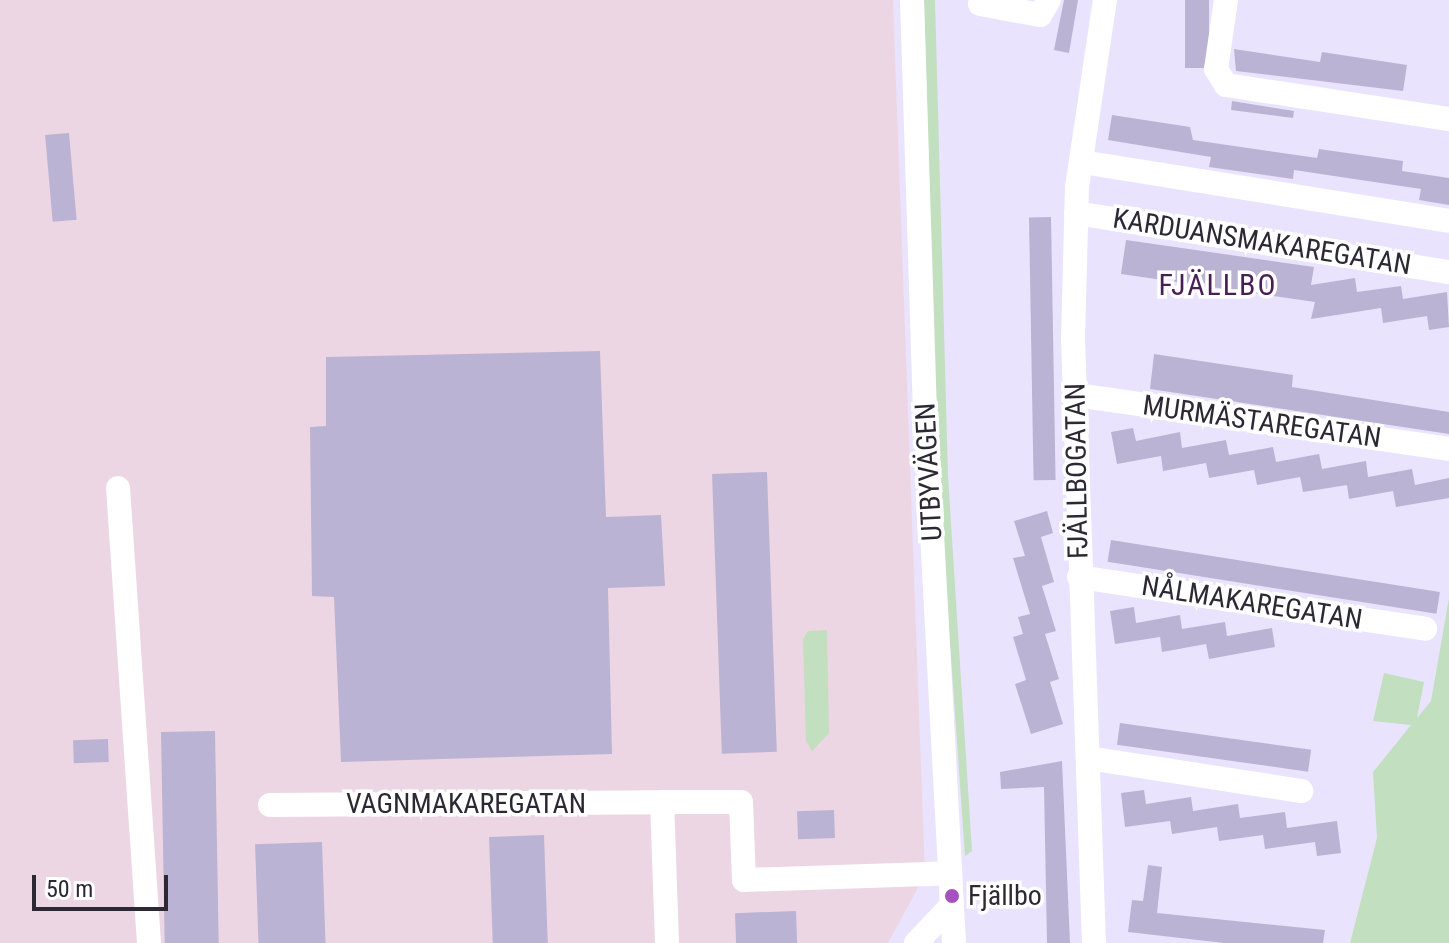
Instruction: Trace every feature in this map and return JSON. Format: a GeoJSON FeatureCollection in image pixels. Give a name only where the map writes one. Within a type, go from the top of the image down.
{"type":"FeatureCollection","features":[{"type":"Feature","properties":{"kind":"street","name":"UTBYVÄGEN"},"geometry":{"type":"LineString","coordinates":[[912,0],[954,943]]}},
{"type":"Feature","properties":{"kind":"street"},"geometry":{"type":"LineString","coordinates":[[980,4],[1040,15],[1049,0]]}},
{"type":"Feature","properties":{"kind":"street","name":"FJÄLLBOGATAN"},"geometry":{"type":"LineString","coordinates":[[1098,938],[1079,577],[1076,213],[1105,0]]}},
{"type":"Feature","properties":{"kind":"street"},"geometry":{"type":"LineString","coordinates":[[1226,0],[1216,69],[1226,85],[1449,119]]}},
{"type":"Feature","properties":{"kind":"street","name":"KARDUANSMAKAREGATAN"},"geometry":{"type":"LineString","coordinates":[[1082,162],[1449,221]]}},
{"type":"Feature","properties":{"kind":"street","name":"KARDUANSMAKAREGATAN"},"geometry":{"type":"LineString","coordinates":[[1076,213],[1449,272]]}},
{"type":"Feature","properties":{"kind":"street","name":"MURMÄSTAREGATAN"},"geometry":{"type":"LineString","coordinates":[[1076,395],[1449,449]]}},
{"type":"Feature","properties":{"kind":"street"},"geometry":{"type":"LineString","coordinates":[[118,488],[149,943]]}},
{"type":"Feature","properties":{"kind":"street","name":"NÅLMAKAREGATAN"},"geometry":{"type":"LineString","coordinates":[[1079,577],[1425,629]]}},
{"type":"Feature","properties":{"kind":"street"},"geometry":{"type":"LineString","coordinates":[[1088,758],[1301,791]]}},
{"type":"Feature","properties":{"kind":"street"},"geometry":{"type":"LineString","coordinates":[[662,802],[667,943]]}},
{"type":"Feature","properties":{"kind":"street","name":"VAGNMAKAREGATAN"},"geometry":{"type":"LineString","coordinates":[[270,805],[741,802],[744,880],[950,873]]}},
{"type":"Feature","properties":{"kind":"street"},"geometry":{"type":"LineString","coordinates":[[916,943],[952,905]]}},
{"type":"Feature","properties":{"kind":"shaded area"},"geometry":{"type":"Polygon","coordinates":[[[0,0],[893,0],[925,875],[888,943],[0,943],[0,0]]]}},
{"type":"Feature","properties":{"kind":"green space"},"geometry":{"type":"Polygon","coordinates":[[[924,0],[935,0],[948,476],[972,851],[965,856],[937,457],[924,0]]]}},
{"type":"Feature","properties":{"kind":"green space"},"geometry":{"type":"Polygon","coordinates":[[[1449,598],[1449,943],[1350,943],[1377,838],[1373,772],[1411,725],[1373,721],[1384,673],[1424,682],[1417,718],[1431,701],[1449,598]]]}},
{"type":"Feature","properties":{"kind":"green space"},"geometry":{"type":"Polygon","coordinates":[[[827,630],[829,733],[812,751],[806,741],[803,639],[808,631],[827,630]]]}},
{"type":"Feature","properties":{"kind":"building"},"geometry":{"type":"Polygon","coordinates":[[[1064,0],[1078,0],[1069,53],[1054,50],[1064,0]]]}},
{"type":"Feature","properties":{"kind":"building"},"geometry":{"type":"Polygon","coordinates":[[[1185,0],[1209,0],[1209,68],[1185,68],[1185,0]]]}},
{"type":"Feature","properties":{"kind":"building"},"geometry":{"type":"Polygon","coordinates":[[[1234,49],[1320,62],[1322,52],[1407,65],[1403,91],[1236,71],[1234,49]]]}},
{"type":"Feature","properties":{"kind":"building"},"geometry":{"type":"Polygon","coordinates":[[[1232,101],[1294,111],[1293,118],[1231,110],[1232,101]]]}},
{"type":"Feature","properties":{"kind":"building"},"geometry":{"type":"Polygon","coordinates":[[[1112,115],[1190,127],[1193,140],[1317,158],[1319,149],[1403,161],[1402,171],[1449,178],[1449,205],[1419,200],[1421,189],[1294,170],[1293,179],[1209,167],[1211,157],[1108,140],[1112,115]]]}},
{"type":"Feature","properties":{"kind":"building"},"geometry":{"type":"Polygon","coordinates":[[[69,133],[77,220],[53,222],[45,135],[69,133]]]}},
{"type":"Feature","properties":{"kind":"building"},"geometry":{"type":"Polygon","coordinates":[[[1029,217],[1051,217],[1056,480],[1034,480],[1029,217]]]}},
{"type":"Feature","properties":{"kind":"building"},"geometry":{"type":"Polygon","coordinates":[[[1126,240],[1314,267],[1311,285],[1355,278],[1357,292],[1401,286],[1403,299],[1447,292],[1449,327],[1429,330],[1427,316],[1383,323],[1381,308],[1311,319],[1315,302],[1121,274],[1126,240]]]}},
{"type":"Feature","properties":{"kind":"building"},"geometry":{"type":"Polygon","coordinates":[[[600,351],[606,517],[661,515],[665,586],[608,588],[612,754],[341,762],[334,597],[312,596],[310,427],[326,426],[326,357],[600,351]]]}},
{"type":"Feature","properties":{"kind":"building"},"geometry":{"type":"Polygon","coordinates":[[[1154,354],[1293,375],[1292,387],[1449,412],[1449,434],[1150,389],[1154,354]]]}},
{"type":"Feature","properties":{"kind":"building"},"geometry":{"type":"Polygon","coordinates":[[[1133,428],[1136,441],[1180,432],[1182,448],[1226,440],[1229,455],[1273,447],[1276,462],[1319,454],[1322,469],[1366,461],[1368,477],[1412,469],[1415,485],[1449,478],[1449,498],[1396,507],[1393,491],[1349,499],[1347,485],[1303,492],[1300,477],[1257,485],[1254,470],[1209,478],[1206,463],[1163,471],[1161,456],[1117,464],[1111,432],[1133,428]]]}},
{"type":"Feature","properties":{"kind":"building"},"geometry":{"type":"Polygon","coordinates":[[[767,472],[777,752],[722,754],[712,474],[767,472]]]}},
{"type":"Feature","properties":{"kind":"building"},"geometry":{"type":"Polygon","coordinates":[[[1047,511],[1053,533],[1041,537],[1054,582],[1042,586],[1056,631],[1045,634],[1059,679],[1050,682],[1063,724],[1031,734],[1015,684],[1026,680],[1013,637],[1023,634],[1018,617],[1030,614],[1013,558],[1025,556],[1014,521],[1047,511]]]}},
{"type":"Feature","properties":{"kind":"building"},"geometry":{"type":"Polygon","coordinates":[[[1111,540],[1440,592],[1436,614],[1108,562],[1111,540]]]}},
{"type":"Feature","properties":{"kind":"building"},"geometry":{"type":"Polygon","coordinates":[[[1134,607],[1136,623],[1180,615],[1182,629],[1225,622],[1227,636],[1272,628],[1275,647],[1209,659],[1206,644],[1162,652],[1160,637],[1115,644],[1110,611],[1134,607]]]}},
{"type":"Feature","properties":{"kind":"building"},"geometry":{"type":"Polygon","coordinates":[[[1120,723],[1311,750],[1308,772],[1117,745],[1120,723]]]}},
{"type":"Feature","properties":{"kind":"building"},"geometry":{"type":"Polygon","coordinates":[[[215,731],[219,943],[165,943],[161,732],[215,731]]]}},
{"type":"Feature","properties":{"kind":"building"},"geometry":{"type":"Polygon","coordinates":[[[108,739],[109,762],[74,763],[73,740],[108,739]]]}},
{"type":"Feature","properties":{"kind":"building"},"geometry":{"type":"Polygon","coordinates":[[[1062,761],[1070,943],[1047,943],[1044,787],[1001,789],[1000,772],[1062,761]]]}},
{"type":"Feature","properties":{"kind":"building"},"geometry":{"type":"Polygon","coordinates":[[[1144,790],[1146,804],[1191,797],[1193,811],[1238,804],[1240,818],[1285,812],[1287,828],[1337,821],[1341,853],[1317,856],[1315,842],[1265,849],[1263,835],[1219,841],[1217,827],[1172,834],[1170,821],[1125,827],[1121,793],[1144,790]]]}},
{"type":"Feature","properties":{"kind":"building"},"geometry":{"type":"Polygon","coordinates":[[[834,810],[835,838],[798,839],[797,811],[834,810]]]}},
{"type":"Feature","properties":{"kind":"building"},"geometry":{"type":"Polygon","coordinates":[[[544,835],[548,943],[493,943],[489,837],[544,835]]]}},
{"type":"Feature","properties":{"kind":"building"},"geometry":{"type":"Polygon","coordinates":[[[322,842],[326,943],[258,943],[255,844],[322,842]]]}},
{"type":"Feature","properties":{"kind":"building"},"geometry":{"type":"Polygon","coordinates":[[[1148,865],[1162,867],[1157,913],[1325,930],[1323,943],[1224,943],[1128,932],[1132,900],[1143,901],[1148,865]]]}},
{"type":"Feature","properties":{"kind":"building"},"geometry":{"type":"Polygon","coordinates":[[[796,911],[797,943],[736,943],[735,913],[796,911]]]}},
{"type":"Feature","properties":{"kind":"place","name":"Fjällbo"},"geometry":{"type":"Point","coordinates":[952,896]}},
{"type":"Feature","properties":{"kind":"district","name":"FJÄLLBO"},"geometry":{"type":"Point","coordinates":[1218,285]}}]}
